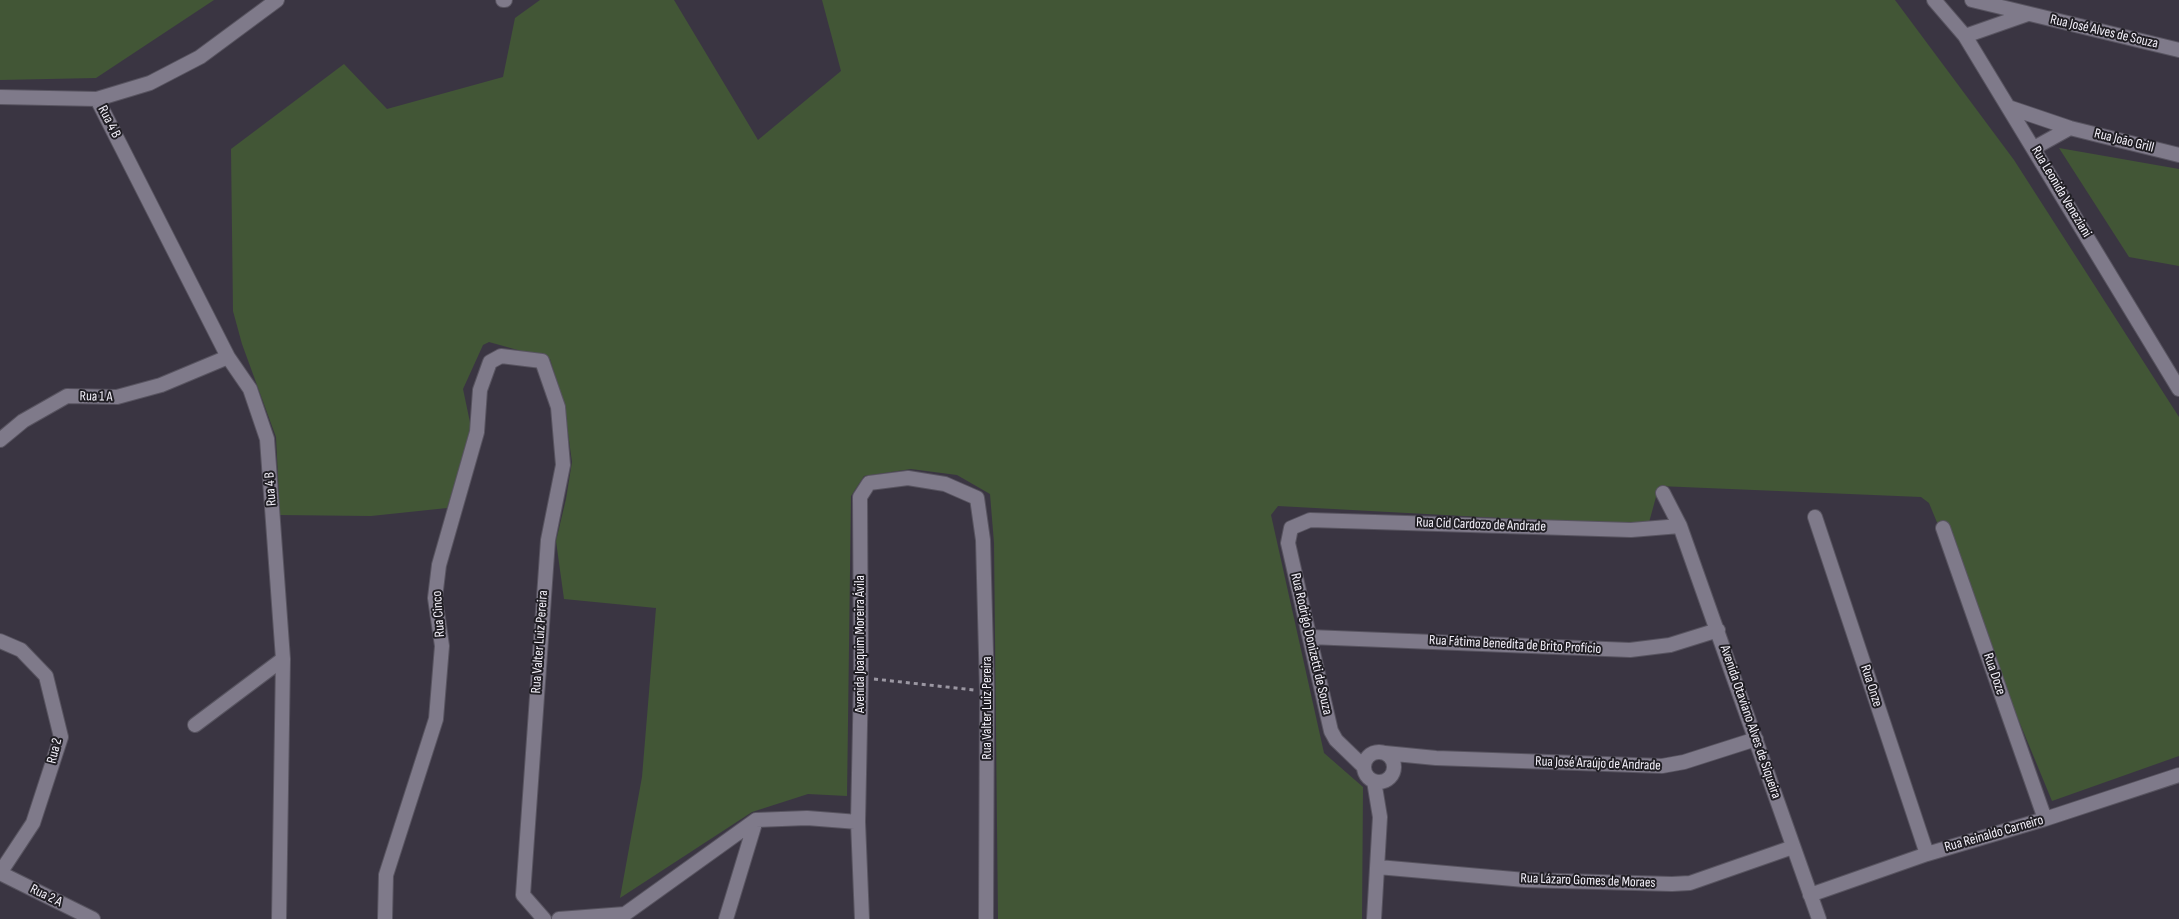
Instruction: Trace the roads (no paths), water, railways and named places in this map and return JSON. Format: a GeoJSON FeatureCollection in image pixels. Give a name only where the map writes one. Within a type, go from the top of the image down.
{"type":"FeatureCollection","features":[{"type":"Feature","properties":{"kind":"street"},"geometry":{"type":"LineString","coordinates":[[0,96],[97,100],[150,83],[200,57],[277,0]]}},
{"type":"Feature","properties":{"kind":"street","name":"Rua Leonida Veneziani"},"geometry":{"type":"LineString","coordinates":[[1934,0],[1965,36],[2011,108],[2179,389]]}},
{"type":"Feature","properties":{"kind":"street","name":"Rua José Alves de Souza"},"geometry":{"type":"LineString","coordinates":[[1972,0],[2179,50]]}},
{"type":"Feature","properties":{"kind":"street"},"geometry":{"type":"LineString","coordinates":[[1965,36],[2028,14]]}},
{"type":"Feature","properties":{"kind":"street","name":"Rua 4 B"},"geometry":{"type":"LineString","coordinates":[[97,100],[228,358],[250,389],[267,439],[283,659],[279,919]]}},
{"type":"Feature","properties":{"kind":"street","name":"Rua João Grill"},"geometry":{"type":"LineString","coordinates":[[2011,108],[2070,128],[2179,155]]}},
{"type":"Feature","properties":{"kind":"street"},"geometry":{"type":"LineString","coordinates":[[2034,148],[2070,128]]}},
{"type":"Feature","properties":{"kind":"street","name":"Rua Cinco"},"geometry":{"type":"LineString","coordinates":[[385,919],[386,875],[436,719],[442,646],[435,598],[438,565],[477,432],[480,390],[490,362],[501,356],[542,361]]}},
{"type":"Feature","properties":{"kind":"street","name":"Rua 1 A"},"geometry":{"type":"LineString","coordinates":[[0,440],[23,421],[68,396],[117,397],[161,385],[228,358]]}},
{"type":"Feature","properties":{"kind":"street","name":"Rua Valter Luiz Pereira"},"geometry":{"type":"LineString","coordinates":[[542,361],[558,407],[563,465],[547,549],[523,894],[544,919]]}},
{"type":"Feature","properties":{"kind":"street","name":"Avenida Joaquim Moreira Ávila"},"geometry":{"type":"LineString","coordinates":[[862,919],[858,822],[861,677],[860,497],[869,483],[908,478],[945,484],[977,498]]}},
{"type":"Feature","properties":{"kind":"street","name":"Avenida Otaviano Alves de Siqueira"},"geometry":{"type":"LineString","coordinates":[[1663,493],[1680,526],[1819,919]]}},
{"type":"Feature","properties":{"kind":"street","name":"Rua Valter Luiz Pereira"},"geometry":{"type":"LineString","coordinates":[[977,498],[983,540],[987,691],[986,919]]}},
{"type":"Feature","properties":{"kind":"street","name":"Rua Onze"},"geometry":{"type":"LineString","coordinates":[[1815,517],[1927,854]]}},
{"type":"Feature","properties":{"kind":"street","name":"Rua Cid Cardozo de Andrade"},"geometry":{"type":"LineString","coordinates":[[1288,534],[1291,528],[1297,524],[1310,520],[1631,530],[1680,526]]}},
{"type":"Feature","properties":{"kind":"street","name":"Rua Doze"},"geometry":{"type":"LineString","coordinates":[[1943,528],[2045,819]]}},
{"type":"Feature","properties":{"kind":"street","name":"Rua Rodrigo Donizetti de Souza"},"geometry":{"type":"LineString","coordinates":[[1288,534],[1288,543],[1331,731],[1336,740],[1366,762]]}},
{"type":"Feature","properties":{"kind":"street","name":"Rua Fátima Benedita de Brito Profício"},"geometry":{"type":"LineString","coordinates":[[1310,637],[1630,650],[1670,645],[1718,630]]}},
{"type":"Feature","properties":{"kind":"street","name":"Rua 2"},"geometry":{"type":"LineString","coordinates":[[0,641],[21,650],[46,676],[61,737],[33,823],[0,873]]}},
{"type":"Feature","properties":{"kind":"street"},"geometry":{"type":"LineString","coordinates":[[195,725],[283,659]]}},
{"type":"Feature","properties":{"kind":"street","name":"Rua José Araújo de Andrade"},"geometry":{"type":"LineString","coordinates":[[1385,753],[1436,758],[1662,766],[1684,762],[1756,738]]}},
{"type":"Feature","properties":{"kind":"street"},"geometry":{"type":"LineString","coordinates":[[1380,817],[1392,772],[1393,761],[1385,753],[1373,753],[1366,762],[1366,773],[1374,781],[1380,782],[1392,772]]}},
{"type":"Feature","properties":{"kind":"street","name":"Rua José Araújo de Andrade"},"geometry":{"type":"LineString","coordinates":[[1392,772],[1436,758]]}},
{"type":"Feature","properties":{"kind":"street","name":"Rua Reinaldo Carneiro"},"geometry":{"type":"LineString","coordinates":[[1810,895],[1927,854],[2045,819],[2179,775]]}},
{"type":"Feature","properties":{"kind":"street"},"geometry":{"type":"LineString","coordinates":[[1374,781],[1380,817],[1374,919]]}},
{"type":"Feature","properties":{"kind":"street"},"geometry":{"type":"LineString","coordinates":[[559,919],[625,914],[756,820],[807,818],[858,822]]}},
{"type":"Feature","properties":{"kind":"street"},"geometry":{"type":"LineString","coordinates":[[726,919],[756,820]]}},
{"type":"Feature","properties":{"kind":"street","name":"Rua Lázaro Gomes de Moraes"},"geometry":{"type":"LineString","coordinates":[[1378,867],[1524,880],[1672,884],[1690,883],[1793,847]]}},
{"type":"Feature","properties":{"kind":"street","name":"Rua 2 A"},"geometry":{"type":"LineString","coordinates":[[0,873],[93,919]]}}]}
